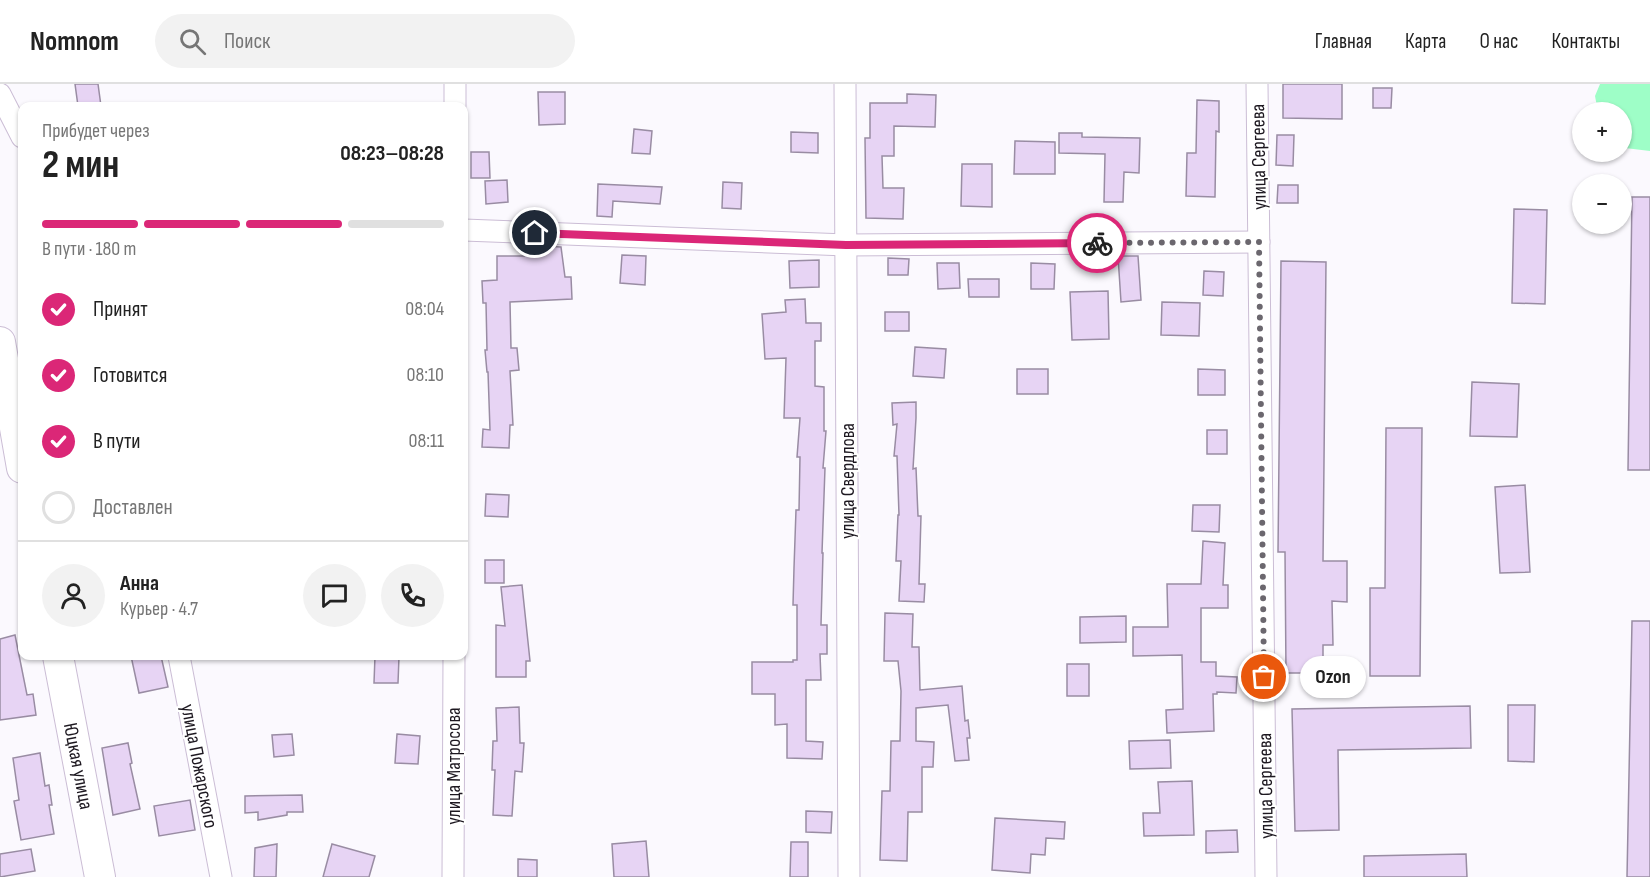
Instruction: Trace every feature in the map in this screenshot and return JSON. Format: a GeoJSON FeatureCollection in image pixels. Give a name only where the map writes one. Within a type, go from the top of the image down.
{"type":"FeatureCollection","features":[{"type":"Feature","properties":{"kind":"main road"},"geometry":{"type":"LineString","coordinates":[[0,342],[8,438],[18,459]]}},
{"type":"Feature","properties":{"kind":"main road","name":"Юцкая улица"},"geometry":{"type":"LineString","coordinates":[[59,660],[100,877]]}},
{"type":"Feature","properties":{"kind":"street"},"geometry":{"type":"LineString","coordinates":[[455,84],[455,102]]}},
{"type":"Feature","properties":{"kind":"street","name":"улица Свердлова"},"geometry":{"type":"LineString","coordinates":[[845,84],[849,877]]}},
{"type":"Feature","properties":{"kind":"street","name":"улица Сергеева"},"geometry":{"type":"LineString","coordinates":[[1257,84],[1266,877]]}},
{"type":"Feature","properties":{"kind":"street"},"geometry":{"type":"LineString","coordinates":[[0,93],[18,129]]}},
{"type":"Feature","properties":{"kind":"street"},"geometry":{"type":"LineString","coordinates":[[468,230],[846,245],[1259,242]]}},
{"type":"Feature","properties":{"kind":"street","name":"улица Пожарского"},"geometry":{"type":"LineString","coordinates":[[180,660],[222,877]]}},
{"type":"Feature","properties":{"kind":"street","name":"улица Матросова"},"geometry":{"type":"LineString","coordinates":[[453,877],[454,660]]}},
{"type":"Feature","properties":{"kind":"green space"},"geometry":{"type":"Polygon","coordinates":[[[1600,84],[1650,84],[1650,151],[1632,149],[1632,102],[1596,102],[1595,96],[1600,84]]]}},
{"type":"Feature","properties":{"kind":"building"},"geometry":{"type":"Polygon","coordinates":[[[75,84],[98,84],[100,102],[77,102],[75,84]]]}},
{"type":"Feature","properties":{"kind":"building"},"geometry":{"type":"Polygon","coordinates":[[[1283,84],[1342,84],[1342,119],[1283,118],[1283,84]]]}},
{"type":"Feature","properties":{"kind":"building"},"geometry":{"type":"Polygon","coordinates":[[[1373,88],[1392,88],[1391,108],[1373,108],[1373,88]]]}},
{"type":"Feature","properties":{"kind":"building"},"geometry":{"type":"Polygon","coordinates":[[[538,92],[565,92],[565,124],[539,125],[538,92]]]}},
{"type":"Feature","properties":{"kind":"building"},"geometry":{"type":"Polygon","coordinates":[[[907,94],[936,95],[935,127],[894,126],[894,156],[882,156],[883,188],[904,188],[903,219],[866,218],[865,138],[870,138],[870,103],[907,103],[907,94]]]}},
{"type":"Feature","properties":{"kind":"building"},"geometry":{"type":"Polygon","coordinates":[[[1197,100],[1219,101],[1215,197],[1186,196],[1187,153],[1196,153],[1197,100]]]}},
{"type":"Feature","properties":{"kind":"building"},"geometry":{"type":"Polygon","coordinates":[[[634,129],[652,131],[650,154],[632,153],[634,129]]]}},
{"type":"Feature","properties":{"kind":"building"},"geometry":{"type":"Polygon","coordinates":[[[791,132],[818,133],[818,153],[791,152],[791,132]]]}},
{"type":"Feature","properties":{"kind":"building"},"geometry":{"type":"Polygon","coordinates":[[[1059,133],[1082,133],[1082,137],[1140,138],[1139,173],[1124,172],[1123,202],[1104,202],[1105,154],[1059,153],[1059,133]]]}},
{"type":"Feature","properties":{"kind":"building"},"geometry":{"type":"Polygon","coordinates":[[[1277,135],[1294,135],[1293,166],[1276,165],[1277,135]]]}},
{"type":"Feature","properties":{"kind":"building"},"geometry":{"type":"Polygon","coordinates":[[[1015,141],[1055,142],[1055,174],[1014,174],[1015,141]]]}},
{"type":"Feature","properties":{"kind":"building"},"geometry":{"type":"Polygon","coordinates":[[[471,152],[489,152],[490,178],[471,178],[471,152]]]}},
{"type":"Feature","properties":{"kind":"building"},"geometry":{"type":"Polygon","coordinates":[[[962,164],[992,164],[992,207],[961,206],[962,164]]]}},
{"type":"Feature","properties":{"kind":"building"},"geometry":{"type":"Polygon","coordinates":[[[507,180],[508,202],[486,204],[485,181],[507,180]]]}},
{"type":"Feature","properties":{"kind":"building"},"geometry":{"type":"Polygon","coordinates":[[[723,182],[742,183],[741,209],[722,208],[723,182]]]}},
{"type":"Feature","properties":{"kind":"building"},"geometry":{"type":"Polygon","coordinates":[[[598,184],[662,187],[660,204],[613,201],[612,217],[597,216],[598,184]]]}},
{"type":"Feature","properties":{"kind":"building"},"geometry":{"type":"Polygon","coordinates":[[[1278,185],[1298,185],[1298,203],[1277,203],[1278,185]]]}},
{"type":"Feature","properties":{"kind":"building"},"geometry":{"type":"Polygon","coordinates":[[[1632,197],[1650,197],[1650,470],[1628,470],[1632,197]]]}},
{"type":"Feature","properties":{"kind":"building"},"geometry":{"type":"Polygon","coordinates":[[[1514,209],[1547,210],[1545,304],[1512,303],[1514,209]]]}},
{"type":"Feature","properties":{"kind":"building"},"geometry":{"type":"Polygon","coordinates":[[[561,247],[565,277],[571,277],[572,299],[510,302],[511,348],[517,348],[519,370],[510,371],[513,425],[510,425],[509,448],[482,447],[483,429],[490,430],[485,350],[487,350],[486,303],[483,303],[482,281],[497,280],[497,256],[524,256],[523,248],[561,247]]]}},
{"type":"Feature","properties":{"kind":"building"},"geometry":{"type":"Polygon","coordinates":[[[622,255],[646,256],[645,285],[620,283],[622,255]]]}},
{"type":"Feature","properties":{"kind":"building"},"geometry":{"type":"Polygon","coordinates":[[[1118,256],[1138,256],[1141,300],[1121,302],[1118,256]]]}},
{"type":"Feature","properties":{"kind":"building"},"geometry":{"type":"Polygon","coordinates":[[[888,258],[909,259],[908,275],[888,275],[888,258]]]}},
{"type":"Feature","properties":{"kind":"building"},"geometry":{"type":"Polygon","coordinates":[[[819,260],[819,287],[790,288],[789,261],[819,260]]]}},
{"type":"Feature","properties":{"kind":"building"},"geometry":{"type":"Polygon","coordinates":[[[1281,261],[1326,262],[1323,561],[1347,561],[1347,602],[1332,601],[1333,645],[1323,645],[1323,673],[1286,673],[1285,552],[1278,552],[1281,261]]]}},
{"type":"Feature","properties":{"kind":"building"},"geometry":{"type":"Polygon","coordinates":[[[937,263],[959,263],[960,288],[938,289],[937,263]]]}},
{"type":"Feature","properties":{"kind":"building"},"geometry":{"type":"Polygon","coordinates":[[[1031,263],[1055,264],[1054,289],[1031,289],[1031,263]]]}},
{"type":"Feature","properties":{"kind":"building"},"geometry":{"type":"Polygon","coordinates":[[[1204,271],[1224,272],[1223,296],[1203,295],[1204,271]]]}},
{"type":"Feature","properties":{"kind":"building"},"geometry":{"type":"Polygon","coordinates":[[[968,279],[999,279],[999,297],[969,297],[968,279]]]}},
{"type":"Feature","properties":{"kind":"building"},"geometry":{"type":"Polygon","coordinates":[[[1108,291],[1109,339],[1072,340],[1070,292],[1108,291]]]}},
{"type":"Feature","properties":{"kind":"building"},"geometry":{"type":"Polygon","coordinates":[[[805,299],[806,323],[821,323],[821,341],[815,341],[815,386],[824,387],[824,431],[826,431],[823,468],[825,468],[821,625],[827,625],[827,654],[820,654],[821,680],[806,680],[806,741],[823,742],[822,759],[787,758],[787,724],[775,725],[775,694],[752,694],[752,662],[793,662],[797,660],[797,605],[793,605],[796,510],[799,510],[800,457],[797,457],[800,418],[784,418],[786,358],[765,359],[762,314],[786,312],[785,300],[805,299]]]}},
{"type":"Feature","properties":{"kind":"building"},"geometry":{"type":"Polygon","coordinates":[[[1162,302],[1200,303],[1199,336],[1161,335],[1162,302]]]}},
{"type":"Feature","properties":{"kind":"building"},"geometry":{"type":"Polygon","coordinates":[[[885,312],[909,312],[909,331],[885,331],[885,312]]]}},
{"type":"Feature","properties":{"kind":"building"},"geometry":{"type":"Polygon","coordinates":[[[915,347],[946,349],[944,378],[913,376],[915,347]]]}},
{"type":"Feature","properties":{"kind":"building"},"geometry":{"type":"Polygon","coordinates":[[[1017,369],[1048,369],[1048,394],[1017,394],[1017,369]]]}},
{"type":"Feature","properties":{"kind":"building"},"geometry":{"type":"Polygon","coordinates":[[[1198,369],[1225,370],[1225,395],[1198,395],[1198,369]]]}},
{"type":"Feature","properties":{"kind":"building"},"geometry":{"type":"Polygon","coordinates":[[[1472,382],[1519,384],[1517,437],[1470,436],[1472,382]]]}},
{"type":"Feature","properties":{"kind":"building"},"geometry":{"type":"Polygon","coordinates":[[[916,402],[913,469],[916,468],[918,516],[921,516],[919,584],[925,584],[924,602],[899,601],[901,561],[896,561],[899,515],[897,456],[894,456],[897,424],[893,425],[892,403],[916,402]]]}},
{"type":"Feature","properties":{"kind":"building"},"geometry":{"type":"Polygon","coordinates":[[[1386,428],[1422,428],[1420,676],[1370,676],[1370,588],[1385,588],[1386,428]]]}},
{"type":"Feature","properties":{"kind":"building"},"geometry":{"type":"Polygon","coordinates":[[[1207,430],[1227,430],[1227,454],[1207,454],[1207,430]]]}},
{"type":"Feature","properties":{"kind":"building"},"geometry":{"type":"Polygon","coordinates":[[[1525,485],[1530,572],[1500,573],[1495,487],[1525,485]]]}},
{"type":"Feature","properties":{"kind":"building"},"geometry":{"type":"Polygon","coordinates":[[[486,494],[509,495],[508,517],[485,516],[486,494]]]}},
{"type":"Feature","properties":{"kind":"building"},"geometry":{"type":"Polygon","coordinates":[[[1193,505],[1220,505],[1219,532],[1192,531],[1193,505]]]}},
{"type":"Feature","properties":{"kind":"building"},"geometry":{"type":"Polygon","coordinates":[[[1203,541],[1225,543],[1223,585],[1228,585],[1228,608],[1201,608],[1201,662],[1216,662],[1216,676],[1237,677],[1236,693],[1217,692],[1213,694],[1214,731],[1167,733],[1166,710],[1183,709],[1182,655],[1133,656],[1133,627],[1168,627],[1167,584],[1201,584],[1203,541]]]}},
{"type":"Feature","properties":{"kind":"building"},"geometry":{"type":"Polygon","coordinates":[[[485,560],[504,560],[504,583],[485,583],[485,560]]]}},
{"type":"Feature","properties":{"kind":"building"},"geometry":{"type":"Polygon","coordinates":[[[522,585],[530,661],[526,661],[526,677],[496,677],[496,625],[505,626],[501,587],[522,585]]]}},
{"type":"Feature","properties":{"kind":"building"},"geometry":{"type":"Polygon","coordinates":[[[885,613],[913,614],[912,647],[919,647],[920,690],[962,686],[965,721],[968,720],[970,738],[967,738],[969,760],[955,761],[948,705],[916,708],[916,741],[934,742],[933,767],[922,767],[922,812],[908,812],[907,861],[880,860],[882,791],[890,791],[891,741],[900,741],[901,691],[898,661],[884,661],[885,613]]]}},
{"type":"Feature","properties":{"kind":"building"},"geometry":{"type":"Polygon","coordinates":[[[1126,616],[1126,642],[1080,643],[1080,617],[1126,616]]]}},
{"type":"Feature","properties":{"kind":"building"},"geometry":{"type":"Polygon","coordinates":[[[1632,621],[1650,621],[1650,877],[1627,877],[1632,621]]]}},
{"type":"Feature","properties":{"kind":"building"},"geometry":{"type":"Polygon","coordinates":[[[15,635],[18,660],[20,660],[27,695],[33,694],[36,715],[0,720],[0,639],[15,635]]]}},
{"type":"Feature","properties":{"kind":"building"},"geometry":{"type":"Polygon","coordinates":[[[132,660],[162,660],[168,687],[139,693],[132,660]]]}},
{"type":"Feature","properties":{"kind":"building"},"geometry":{"type":"Polygon","coordinates":[[[375,660],[399,660],[398,683],[374,683],[375,660]]]}},
{"type":"Feature","properties":{"kind":"building"},"geometry":{"type":"Polygon","coordinates":[[[1067,664],[1089,664],[1089,696],[1067,696],[1067,664]]]}},
{"type":"Feature","properties":{"kind":"building"},"geometry":{"type":"Polygon","coordinates":[[[1508,705],[1535,705],[1534,762],[1508,761],[1508,705]]]}},
{"type":"Feature","properties":{"kind":"building"},"geometry":{"type":"Polygon","coordinates":[[[1470,706],[1471,748],[1338,750],[1339,830],[1295,831],[1292,709],[1470,706]]]}},
{"type":"Feature","properties":{"kind":"building"},"geometry":{"type":"Polygon","coordinates":[[[519,707],[520,743],[524,743],[522,772],[515,771],[512,816],[493,815],[495,770],[492,770],[493,741],[497,741],[496,708],[519,707]]]}},
{"type":"Feature","properties":{"kind":"building"},"geometry":{"type":"Polygon","coordinates":[[[292,734],[294,755],[274,757],[272,735],[292,734]]]}},
{"type":"Feature","properties":{"kind":"building"},"geometry":{"type":"Polygon","coordinates":[[[397,734],[420,736],[418,764],[395,763],[397,734]]]}},
{"type":"Feature","properties":{"kind":"building"},"geometry":{"type":"Polygon","coordinates":[[[1170,740],[1171,768],[1130,769],[1129,741],[1170,740]]]}},
{"type":"Feature","properties":{"kind":"building"},"geometry":{"type":"Polygon","coordinates":[[[128,743],[140,809],[113,815],[102,748],[128,743]]]}},
{"type":"Feature","properties":{"kind":"building"},"geometry":{"type":"Polygon","coordinates":[[[40,753],[45,786],[49,785],[52,805],[49,805],[54,834],[21,840],[14,801],[19,800],[13,758],[40,753]]]}},
{"type":"Feature","properties":{"kind":"building"},"geometry":{"type":"Polygon","coordinates":[[[1192,781],[1194,835],[1144,836],[1143,813],[1160,813],[1158,782],[1192,781]]]}},
{"type":"Feature","properties":{"kind":"building"},"geometry":{"type":"Polygon","coordinates":[[[302,795],[303,812],[287,812],[287,815],[258,820],[258,812],[245,813],[245,796],[302,795]]]}},
{"type":"Feature","properties":{"kind":"building"},"geometry":{"type":"Polygon","coordinates":[[[190,800],[195,830],[159,836],[154,806],[190,800]]]}},
{"type":"Feature","properties":{"kind":"building"},"geometry":{"type":"Polygon","coordinates":[[[806,811],[832,812],[831,833],[806,832],[806,811]]]}},
{"type":"Feature","properties":{"kind":"building"},"geometry":{"type":"Polygon","coordinates":[[[995,818],[1065,822],[1064,839],[1046,838],[1045,855],[1031,854],[1030,873],[992,870],[995,818]]]}},
{"type":"Feature","properties":{"kind":"building"},"geometry":{"type":"Polygon","coordinates":[[[1237,830],[1238,852],[1206,853],[1206,831],[1237,830]]]}},
{"type":"Feature","properties":{"kind":"building"},"geometry":{"type":"Polygon","coordinates":[[[646,841],[649,877],[614,877],[612,844],[646,841]]]}},
{"type":"Feature","properties":{"kind":"building"},"geometry":{"type":"Polygon","coordinates":[[[791,842],[808,842],[808,877],[790,877],[791,842]]]}},
{"type":"Feature","properties":{"kind":"building"},"geometry":{"type":"Polygon","coordinates":[[[277,844],[276,877],[254,877],[255,848],[277,844]]]}},
{"type":"Feature","properties":{"kind":"building"},"geometry":{"type":"Polygon","coordinates":[[[332,844],[375,856],[369,877],[323,877],[332,844]]]}},
{"type":"Feature","properties":{"kind":"building"},"geometry":{"type":"Polygon","coordinates":[[[31,849],[35,871],[0,877],[0,854],[31,849]]]}},
{"type":"Feature","properties":{"kind":"building"},"geometry":{"type":"Polygon","coordinates":[[[1466,854],[1467,877],[1364,877],[1364,856],[1466,854]]]}},
{"type":"Feature","properties":{"kind":"building"},"geometry":{"type":"Polygon","coordinates":[[[518,859],[537,860],[537,877],[518,877],[518,859]]]}},
{"type":"Feature","properties":{"kind":"way so far"},"geometry":{"type":"LineString","coordinates":[[1097,243],[1259,242],[1264,677]]}},
{"type":"Feature","properties":{"kind":"place","name":"Ozon"},"geometry":{"type":"Point","coordinates":[1264,677]}},
{"type":"Feature","properties":{"kind":"route"},"geometry":{"type":"LineString","coordinates":[[535,233],[846,245],[1097,243]]}}]}
